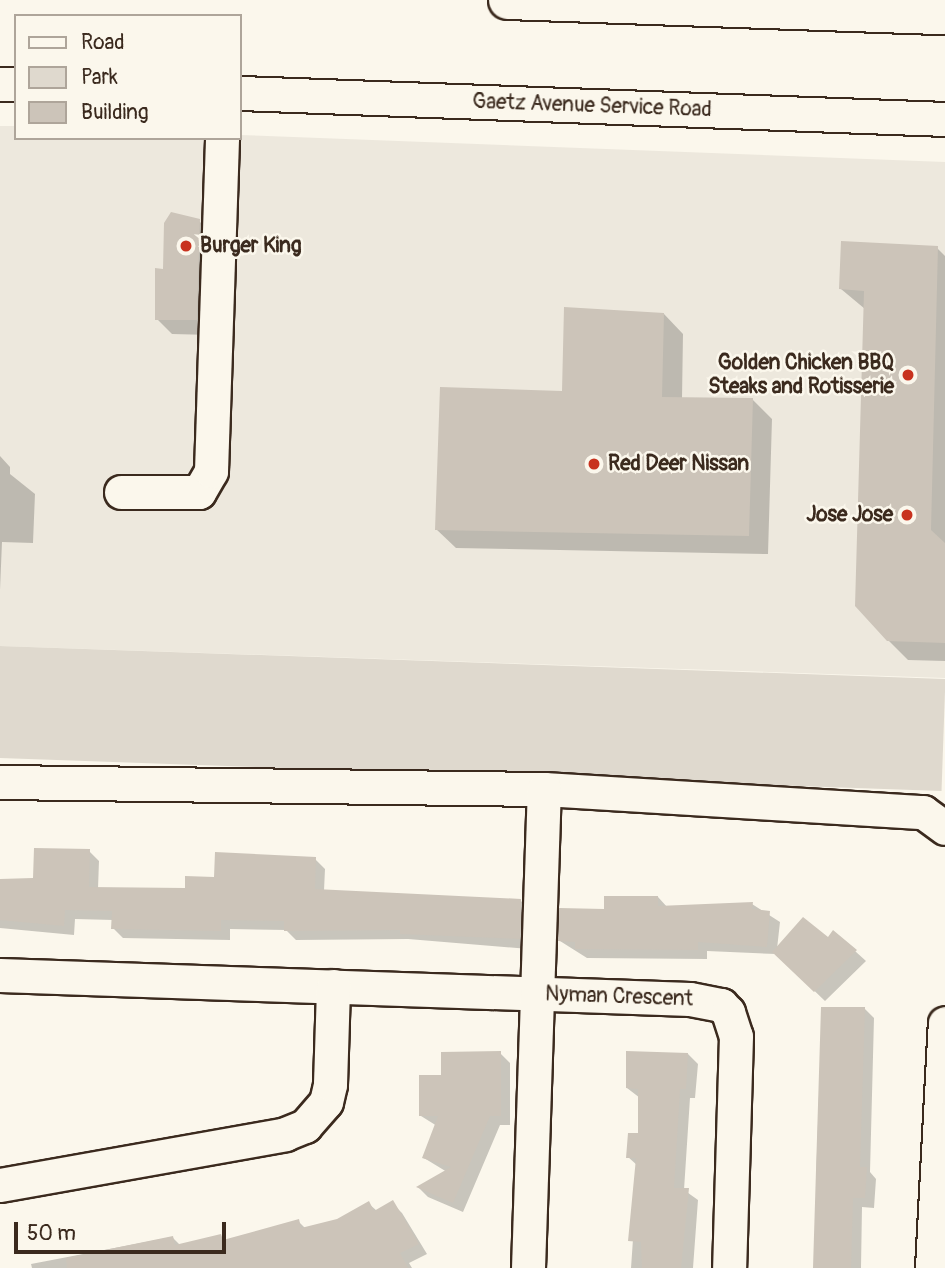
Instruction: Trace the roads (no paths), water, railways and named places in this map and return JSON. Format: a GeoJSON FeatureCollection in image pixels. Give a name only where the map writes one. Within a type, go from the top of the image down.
{"type":"FeatureCollection","features":[{"type":"Feature","properties":{"kind":"main road"},"geometry":{"type":"LineString","coordinates":[[508,0],[945,15]]}},
{"type":"Feature","properties":{"kind":"street","name":"Gaetz Avenue Service Road"},"geometry":{"type":"LineString","coordinates":[[242,93],[945,119]]}},
{"type":"Feature","properties":{"kind":"street"},"geometry":{"type":"LineString","coordinates":[[121,492],[199,492],[211,471],[222,140]]}},
{"type":"Feature","properties":{"kind":"street"},"geometry":{"type":"LineString","coordinates":[[0,782],[544,789],[923,812],[945,828]]}},
{"type":"Feature","properties":{"kind":"street"},"geometry":{"type":"LineString","coordinates":[[528,1268],[544,789]]}},
{"type":"Feature","properties":{"kind":"street","name":"Nyman Crescent"},"geometry":{"type":"LineString","coordinates":[[0,975],[708,1000],[729,1012],[736,1036],[729,1268]]}},
{"type":"Feature","properties":{"kind":"street"},"geometry":{"type":"LineString","coordinates":[[0,1185],[285,1134],[305,1126],[322,1108],[330,1084],[333,986]]}},
{"type":"Feature","properties":{"kind":"street"},"geometry":{"type":"LineString","coordinates":[[932,1268],[945,1023]]}},
{"type":"Feature","properties":{"kind":"place","name":"Burger King"},"geometry":{"type":"Point","coordinates":[186,246]}},
{"type":"Feature","properties":{"kind":"place","name":"Golden Chicken BBQ Steaks and Rotisserie"},"geometry":{"type":"Point","coordinates":[908,375]}},
{"type":"Feature","properties":{"kind":"place","name":"Red Deer Nissan"},"geometry":{"type":"Point","coordinates":[594,464]}},
{"type":"Feature","properties":{"kind":"place","name":"Jose Jose"},"geometry":{"type":"Point","coordinates":[907,515]}}]}
